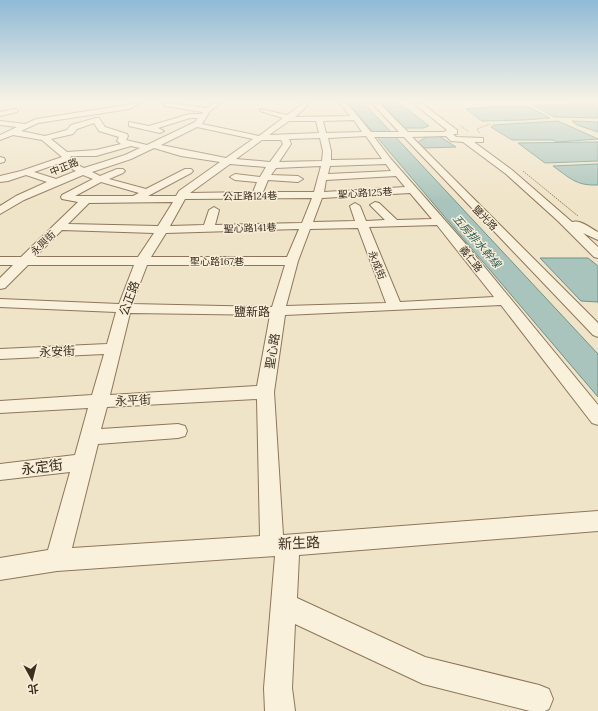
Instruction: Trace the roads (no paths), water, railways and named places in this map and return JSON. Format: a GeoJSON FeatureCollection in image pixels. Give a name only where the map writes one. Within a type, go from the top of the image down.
{"type":"FeatureCollection","features":[{"type":"Feature","properties":{"kind":"street"},"geometry":{"type":"LineString","coordinates":[[30,135],[46,138],[57,135]]}},
{"type":"Feature","properties":{"kind":"street"},"geometry":{"type":"LineString","coordinates":[[121,135],[124,136],[121,141],[130,144],[227,161],[274,165],[388,161]]}},
{"type":"Feature","properties":{"kind":"street","name":"中正路"},"geometry":{"type":"LineString","coordinates":[[0,211],[20,198],[56,182],[84,171],[123,159],[176,135]]}},
{"type":"Feature","properties":{"kind":"street","name":"公正路"},"geometry":{"type":"LineString","coordinates":[[57,560],[124,308],[142,262],[183,193],[262,135]]}},
{"type":"Feature","properties":{"kind":"street"},"geometry":{"type":"LineString","coordinates":[[264,135],[284,137],[319,135]]}},
{"type":"Feature","properties":{"kind":"street","name":"聖心路"},"geometry":{"type":"LineString","coordinates":[[280,711],[278,688],[284,605],[280,545],[265,392],[278,311],[304,227],[318,195],[326,162],[327,151],[323,135]]}},
{"type":"Feature","properties":{"kind":"street","name":"義仁路"},"geometry":{"type":"LineString","coordinates":[[371,135],[388,161],[441,222],[598,418]]}},
{"type":"Feature","properties":{"kind":"street","name":"鹽光路"},"geometry":{"type":"LineString","coordinates":[[402,135],[598,332]]}},
{"type":"Feature","properties":{"kind":"street"},"geometry":{"type":"LineString","coordinates":[[449,135],[454,139],[480,140]]}},
{"type":"Feature","properties":{"kind":"street"},"geometry":{"type":"LineString","coordinates":[[257,196],[264,178],[287,144],[284,137]]}},
{"type":"Feature","properties":{"kind":"street"},"geometry":{"type":"LineString","coordinates":[[46,138],[65,156]]}},
{"type":"Feature","properties":{"kind":"street"},"geometry":{"type":"LineString","coordinates":[[464,139],[509,172],[562,219],[598,254]]}},
{"type":"Feature","properties":{"kind":"street"},"geometry":{"type":"LineString","coordinates":[[0,179],[27,172],[25,172],[79,152],[86,154],[96,153],[130,144]]}},
{"type":"Feature","properties":{"kind":"street"},"geometry":{"type":"LineString","coordinates":[[65,156],[65,164],[100,179],[146,192]]}},
{"type":"Feature","properties":{"kind":"street"},"geometry":{"type":"LineString","coordinates":[[100,179],[120,171]]}},
{"type":"Feature","properties":{"kind":"street"},"geometry":{"type":"LineString","coordinates":[[134,199],[188,171]]}},
{"type":"Feature","properties":{"kind":"street"},"geometry":{"type":"LineString","coordinates":[[27,172],[56,182]]}},
{"type":"Feature","properties":{"kind":"street"},"geometry":{"type":"LineString","coordinates":[[322,177],[399,173]]}},
{"type":"Feature","properties":{"kind":"street"},"geometry":{"type":"LineString","coordinates":[[235,177],[298,179]]}},
{"type":"Feature","properties":{"kind":"street","name":"公正路124巷"},"geometry":{"type":"LineString","coordinates":[[100,179],[66,197],[74,200],[86,200],[318,195]]}},
{"type":"Feature","properties":{"kind":"street","name":"聖心路125巷"},"geometry":{"type":"LineString","coordinates":[[318,195],[413,190]]}},
{"type":"Feature","properties":{"kind":"street"},"geometry":{"type":"LineString","coordinates":[[0,202],[20,198]]}},
{"type":"Feature","properties":{"kind":"street","name":"永興街"},"geometry":{"type":"LineString","coordinates":[[0,286],[86,200]]}},
{"type":"Feature","properties":{"kind":"street"},"geometry":{"type":"LineString","coordinates":[[375,205],[395,224]]}},
{"type":"Feature","properties":{"kind":"street","name":"永成街"},"geometry":{"type":"LineString","coordinates":[[354,206],[394,306]]}},
{"type":"Feature","properties":{"kind":"street"},"geometry":{"type":"LineString","coordinates":[[208,230],[214,210]]}},
{"type":"Feature","properties":{"kind":"street"},"geometry":{"type":"LineString","coordinates":[[562,219],[567,219],[598,237]]}},
{"type":"Feature","properties":{"kind":"street","name":"聖心路141巷"},"geometry":{"type":"LineString","coordinates":[[59,227],[208,230],[441,222]]}},
{"type":"Feature","properties":{"kind":"street","name":"聖心路167巷"},"geometry":{"type":"LineString","coordinates":[[0,261],[292,262]]}},
{"type":"Feature","properties":{"kind":"street","name":"鹽新路"},"geometry":{"type":"LineString","coordinates":[[0,303],[124,308],[278,311],[339,310],[394,306],[504,302]]}},
{"type":"Feature","properties":{"kind":"street","name":"永安街"},"geometry":{"type":"LineString","coordinates":[[0,354],[113,349]]}},
{"type":"Feature","properties":{"kind":"street","name":"永平街"},"geometry":{"type":"LineString","coordinates":[[0,407],[265,392]]}},
{"type":"Feature","properties":{"kind":"street"},"geometry":{"type":"LineString","coordinates":[[90,437],[178,431]]}},
{"type":"Feature","properties":{"kind":"street","name":"永定街"},"geometry":{"type":"LineString","coordinates":[[0,472],[83,462]]}},
{"type":"Feature","properties":{"kind":"street","name":"新生路"},"geometry":{"type":"LineString","coordinates":[[0,569],[57,560],[598,521]]}},
{"type":"Feature","properties":{"kind":"street"},"geometry":{"type":"LineString","coordinates":[[284,605],[423,670],[539,699]]}},
{"type":"Feature","properties":{"kind":"water","name":"五房排水幹線"},"geometry":{"type":"Polygon","coordinates":[[[375,135],[394,135],[598,354],[598,397],[375,135]]]}},
{"type":"Feature","properties":{"kind":"water"},"geometry":{"type":"Polygon","coordinates":[[[504,135],[590,135],[598,139],[557,142],[553,140],[512,140],[504,135]]]}},
{"type":"Feature","properties":{"kind":"water"},"geometry":{"type":"Polygon","coordinates":[[[428,136],[439,136],[456,147],[424,148],[418,142],[428,136]]]}},
{"type":"Feature","properties":{"kind":"water"},"geometry":{"type":"Polygon","coordinates":[[[598,142],[598,161],[545,163],[518,143],[598,142]]]}},
{"type":"Feature","properties":{"kind":"water"},"geometry":{"type":"Polygon","coordinates":[[[598,164],[598,185],[579,183],[569,178],[553,166],[598,164]]]}},
{"type":"Feature","properties":{"kind":"water"},"geometry":{"type":"Polygon","coordinates":[[[540,258],[588,258],[598,266],[598,302],[581,301],[540,258]]]}}]}
